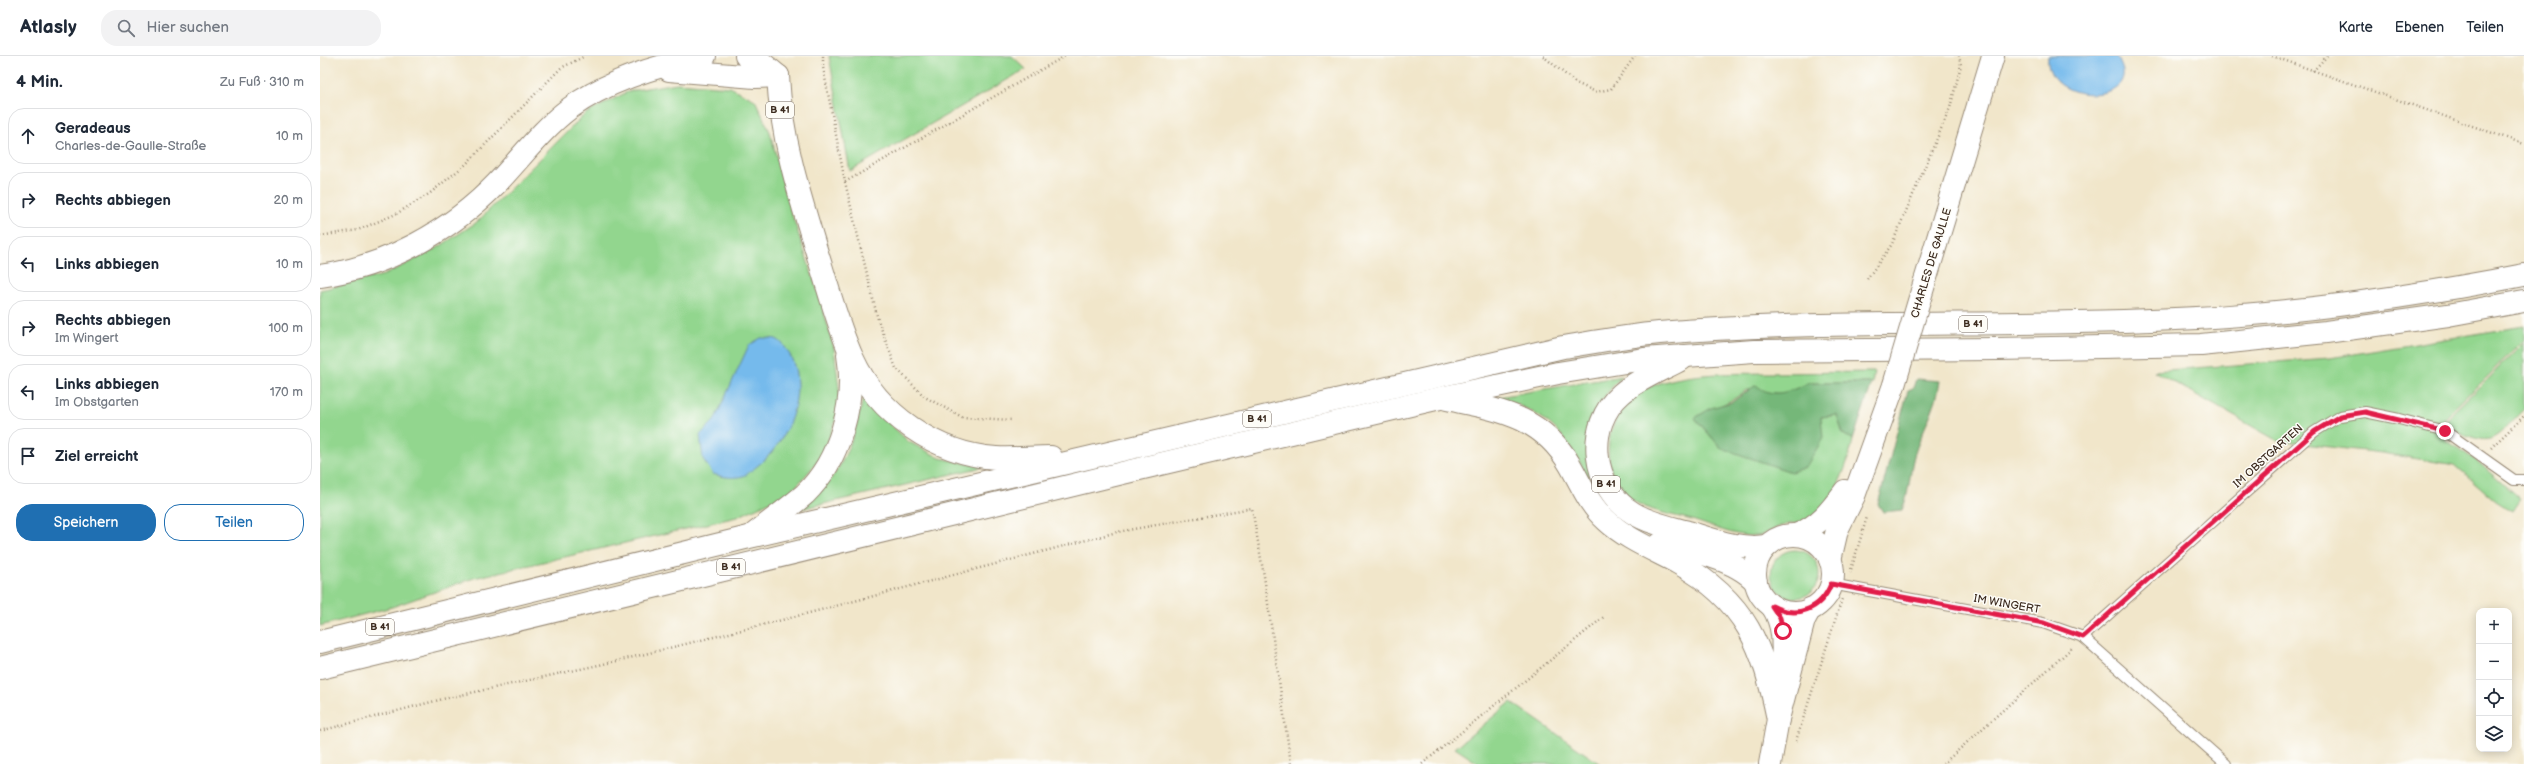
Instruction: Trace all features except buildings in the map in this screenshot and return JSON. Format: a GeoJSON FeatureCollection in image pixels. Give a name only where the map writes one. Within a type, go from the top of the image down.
{"type":"FeatureCollection","features":[{"type":"Feature","properties":{"kind":"main road"},"geometry":{"type":"LineString","coordinates":[[320,276],[377,261],[426,238],[465,211],[495,185],[541,134],[569,109],[602,88],[638,74],[705,56]]}},
{"type":"Feature","properties":{"kind":"main road"},"geometry":{"type":"LineString","coordinates":[[746,56],[761,62],[778,66]]}},
{"type":"Feature","properties":{"kind":"main road","name":"CHARLES DE GAULLE"},"geometry":{"type":"LineString","coordinates":[[1830,560],[1837,530],[1854,496],[1894,385],[1990,61]]}},
{"type":"Feature","properties":{"kind":"main road"},"geometry":{"type":"LineString","coordinates":[[656,69],[755,77],[778,66]]}},
{"type":"Feature","properties":{"kind":"main road","name":"B 41"},"geometry":{"type":"LineString","coordinates":[[778,66],[780,108],[792,168],[846,342],[863,378],[884,404],[904,422],[939,443],[957,450],[996,458],[1089,457]]}},
{"type":"Feature","properties":{"kind":"main road","name":"B 41"},"geometry":{"type":"LineString","coordinates":[[320,642],[749,537],[1563,347],[1656,333],[1764,326],[2197,318],[2334,306],[2443,291],[2524,275]]}},
{"type":"Feature","properties":{"kind":"main road","name":"B 41"},"geometry":{"type":"LineString","coordinates":[[320,668],[1440,398],[1558,373],[1691,354],[1754,351],[1995,350],[2201,345],[2334,331],[2448,315],[2524,301]]}},
{"type":"Feature","properties":{"kind":"main road","name":"B 41"},"geometry":{"type":"LineString","coordinates":[[749,537],[805,494],[828,463],[843,428],[847,410],[850,376],[846,342]]}},
{"type":"Feature","properties":{"kind":"main road","name":"B 41"},"geometry":{"type":"LineString","coordinates":[[1691,354],[1630,387],[1612,404],[1605,414],[1598,437],[1597,449],[1601,473],[1613,496],[1633,513],[1645,519],[1736,546],[1767,546]]}},
{"type":"Feature","properties":{"kind":"main road","name":"B 41"},"geometry":{"type":"LineString","coordinates":[[1440,398],[1506,412],[1520,417],[1543,432],[1562,452],[1597,511],[1614,528],[1693,571],[1711,584],[1740,615],[1761,651],[1778,719]]}},
{"type":"Feature","properties":{"kind":"main road","name":"CHARLES DE GAULLE"},"geometry":{"type":"LineString","coordinates":[[1796,535],[1812,529],[1829,513],[1858,474],[1869,455]]}},
{"type":"Feature","properties":{"kind":"main road"},"geometry":{"type":"LineString","coordinates":[[1770,764],[1778,719],[1804,620],[1810,609],[1825,596],[1831,584],[1832,572],[1830,560],[1817,543],[1796,535],[1778,539],[1767,546],[1757,562],[1756,582],[1762,596],[1772,606],[1780,618],[1783,631],[1778,719]]}},
{"type":"Feature","properties":{"kind":"main road","name":"B 41"},"geometry":{"type":"LineString","coordinates":[[1635,540],[1666,545],[1732,564],[1747,573],[1756,582]]}},
{"type":"Feature","properties":{"kind":"main road"},"geometry":{"type":"LineString","coordinates":[[1772,606],[1786,612],[1810,609]]}},
{"type":"Feature","properties":{"kind":"lane","name":"IM OBSTGARTEN"},"geometry":{"type":"LineString","coordinates":[[2083,637],[2314,432],[2340,416],[2365,412],[2445,431],[2514,480],[2524,480]]}},
{"type":"Feature","properties":{"kind":"lane","name":"IM WINGERT"},"geometry":{"type":"LineString","coordinates":[[1831,584],[2044,623],[2083,637],[2226,764]]}},
{"type":"Feature","properties":{"kind":"path"},"geometry":{"type":"LineString","coordinates":[[320,236],[358,230],[396,214],[429,194],[465,165],[561,68],[585,56]]}},
{"type":"Feature","properties":{"kind":"path"},"geometry":{"type":"LineString","coordinates":[[823,56],[823,67],[845,182],[878,320],[896,368],[925,397],[962,417],[1012,420]]}},
{"type":"Feature","properties":{"kind":"path"},"geometry":{"type":"LineString","coordinates":[[845,182],[1065,56]]}},
{"type":"Feature","properties":{"kind":"path"},"geometry":{"type":"LineString","coordinates":[[1543,56],[1576,83],[1596,92],[1611,89],[1636,56]]}},
{"type":"Feature","properties":{"kind":"path"},"geometry":{"type":"LineString","coordinates":[[1867,279],[1892,244],[1950,108],[1961,65],[1959,56]]}},
{"type":"Feature","properties":{"kind":"path"},"geometry":{"type":"LineString","coordinates":[[2272,56],[2524,144]]}},
{"type":"Feature","properties":{"kind":"path"},"geometry":{"type":"LineString","coordinates":[[2313,71],[2327,56]]}},
{"type":"Feature","properties":{"kind":"path"},"geometry":{"type":"LineString","coordinates":[[2482,457],[2524,416]]}},
{"type":"Feature","properties":{"kind":"path"},"geometry":{"type":"LineString","coordinates":[[320,731],[443,699],[617,661],[752,628],[1117,532],[1252,508],[1266,592],[1290,764]]}},
{"type":"Feature","properties":{"kind":"path"},"geometry":{"type":"LineString","coordinates":[[1422,764],[1605,616]]}},
{"type":"Feature","properties":{"kind":"path"},"geometry":{"type":"LineString","coordinates":[[1943,764],[2083,637]]}},
{"type":"Feature","properties":{"kind":"green space"},"geometry":{"type":"Polygon","coordinates":[[[829,56],[1012,56],[1026,69],[850,171],[829,56]]]}},
{"type":"Feature","properties":{"kind":"green space"},"geometry":{"type":"Polygon","coordinates":[[[677,83],[730,87],[755,100],[770,132],[790,209],[819,295],[834,348],[841,405],[822,457],[791,492],[737,517],[474,578],[392,607],[320,626],[320,290],[384,275],[434,250],[477,222],[585,114],[629,91],[677,83]]]}},
{"type":"Feature","properties":{"kind":"green space"},"geometry":{"type":"Polygon","coordinates":[[[2524,326],[2524,340],[2444,418],[2446,440],[2478,462],[2520,499],[2512,511],[2496,501],[2455,465],[2382,453],[2278,441],[2154,371],[2330,358],[2524,326]]]}},
{"type":"Feature","properties":{"kind":"green space"},"geometry":{"type":"Polygon","coordinates":[[[2524,343],[2524,409],[2504,429],[2490,439],[2483,440],[2475,438],[2448,428],[2446,419],[2524,343]]]}},
{"type":"Feature","properties":{"kind":"green space"},"geometry":{"type":"Polygon","coordinates":[[[1874,372],[1872,383],[1809,383],[1784,394],[1746,390],[1734,399],[1695,418],[1721,448],[1821,417],[1837,415],[1843,434],[1853,440],[1847,462],[1843,474],[1831,497],[1816,515],[1806,521],[1784,525],[1757,536],[1746,536],[1730,533],[1692,520],[1652,510],[1637,503],[1619,487],[1612,472],[1609,456],[1609,439],[1614,423],[1622,409],[1633,397],[1647,388],[1690,376],[1765,373],[1874,372]]]}},
{"type":"Feature","properties":{"kind":"green space"},"geometry":{"type":"Polygon","coordinates":[[[1622,376],[1602,400],[1590,423],[1587,448],[1593,479],[1590,481],[1572,450],[1554,428],[1544,419],[1531,411],[1498,397],[1622,376]]]}},
{"type":"Feature","properties":{"kind":"green space"},"geometry":{"type":"Polygon","coordinates":[[[1916,379],[1940,381],[1936,400],[1914,456],[1907,496],[1902,510],[1883,512],[1878,504],[1908,390],[1913,388],[1916,379]]]}},
{"type":"Feature","properties":{"kind":"green space"},"geometry":{"type":"Polygon","coordinates":[[[1809,383],[1872,383],[1853,440],[1843,434],[1837,415],[1821,417],[1823,438],[1806,467],[1791,472],[1721,448],[1695,418],[1711,408],[1732,402],[1756,385],[1762,390],[1782,393],[1809,383]]]}},
{"type":"Feature","properties":{"kind":"green space"},"geometry":{"type":"Polygon","coordinates":[[[863,399],[909,442],[940,458],[983,467],[801,509],[826,485],[835,473],[849,447],[863,399]]]}},
{"type":"Feature","properties":{"kind":"green space"},"geometry":{"type":"Polygon","coordinates":[[[1790,550],[1800,550],[1809,554],[1815,560],[1818,565],[1818,583],[1809,594],[1800,598],[1790,598],[1781,594],[1775,588],[1771,579],[1771,569],[1775,560],[1781,554],[1790,550]]]}},
{"type":"Feature","properties":{"kind":"green space"},"geometry":{"type":"Polygon","coordinates":[[[1511,702],[1600,764],[1479,764],[1455,748],[1511,702]]]}},
{"type":"Feature","properties":{"kind":"water"},"geometry":{"type":"Polygon","coordinates":[[[2048,56],[2117,56],[2123,71],[2121,82],[2113,89],[2100,93],[2086,94],[2071,90],[2059,83],[2050,71],[2048,56]]]}},
{"type":"Feature","properties":{"kind":"water"},"geometry":{"type":"Polygon","coordinates":[[[761,338],[773,338],[778,340],[790,355],[795,370],[797,385],[796,401],[792,417],[777,445],[767,457],[748,474],[739,477],[724,477],[713,474],[703,459],[700,435],[714,421],[749,345],[761,338]]]}},
{"type":"Feature","properties":{"kind":"route"},"geometry":{"type":"LineString","coordinates":[[1783,631],[1780,618],[1772,606],[1786,612],[1802,612],[1816,606],[1829,591],[1831,584],[1846,588],[2044,623],[2083,637],[2314,432],[2340,416],[2365,412],[2445,431]]}}]}
